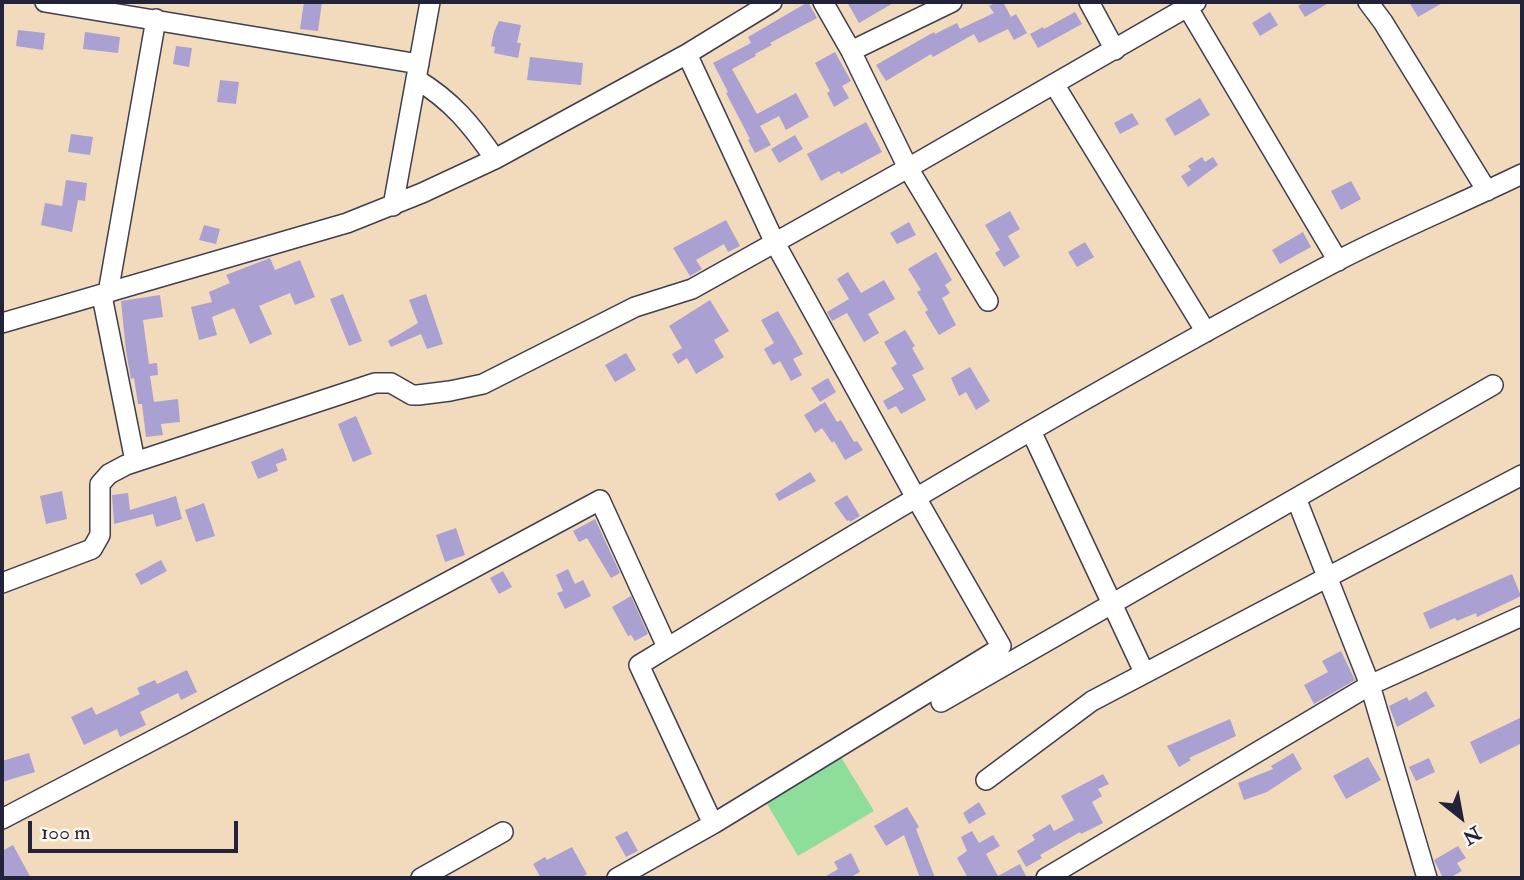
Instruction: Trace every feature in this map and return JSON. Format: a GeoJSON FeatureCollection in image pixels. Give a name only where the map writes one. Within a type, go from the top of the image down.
{"type":"FeatureCollection","features":[{"type":"Feature","properties":{"kind":"street"},"geometry":{"type":"LineString","coordinates":[[45,2],[156,19],[418,71],[456,108],[495,159]]}},
{"type":"Feature","properties":{"kind":"street"},"geometry":{"type":"LineString","coordinates":[[393,206],[430,2]]}},
{"type":"Feature","properties":{"kind":"street"},"geometry":{"type":"LineString","coordinates":[[2,323],[347,223],[393,206],[495,159],[687,54],[772,2]]}},
{"type":"Feature","properties":{"kind":"street"},"geometry":{"type":"LineString","coordinates":[[823,2],[908,168],[988,301]]}},
{"type":"Feature","properties":{"kind":"street"},"geometry":{"type":"LineString","coordinates":[[850,51],[952,2]]}},
{"type":"Feature","properties":{"kind":"street"},"geometry":{"type":"LineString","coordinates":[[1089,2],[1115,50]]}},
{"type":"Feature","properties":{"kind":"street"},"geometry":{"type":"LineString","coordinates":[[1368,2],[1487,191]]}},
{"type":"Feature","properties":{"kind":"street"},"geometry":{"type":"LineString","coordinates":[[2,583],[92,549],[100,536],[100,484],[116,470],[135,461],[375,383],[391,383],[412,395],[418,395],[483,383],[635,307],[692,289],[1192,5],[1338,261]]}},
{"type":"Feature","properties":{"kind":"street"},"geometry":{"type":"LineString","coordinates":[[135,461],[105,295],[156,19]]}},
{"type":"Feature","properties":{"kind":"street"},"geometry":{"type":"LineString","coordinates":[[617,878],[713,824],[1001,646],[775,243],[687,54]]}},
{"type":"Feature","properties":{"kind":"street"},"geometry":{"type":"LineString","coordinates":[[1055,84],[1206,332]]}},
{"type":"Feature","properties":{"kind":"street"},"geometry":{"type":"LineString","coordinates":[[713,824],[639,665],[915,496],[1206,332],[1338,261],[1522,174]]}},
{"type":"Feature","properties":{"kind":"street"},"geometry":{"type":"LineString","coordinates":[[941,702],[1493,385]]}},
{"type":"Feature","properties":{"kind":"street"},"geometry":{"type":"LineString","coordinates":[[1031,431],[1144,672]]}},
{"type":"Feature","properties":{"kind":"street"},"geometry":{"type":"LineString","coordinates":[[986,780],[1092,701],[1522,475]]}},
{"type":"Feature","properties":{"kind":"street"},"geometry":{"type":"LineString","coordinates":[[1296,498],[1370,685],[1427,878]]}},
{"type":"Feature","properties":{"kind":"street"},"geometry":{"type":"LineString","coordinates":[[2,819],[183,725],[600,500],[667,647]]}},
{"type":"Feature","properties":{"kind":"street"},"geometry":{"type":"LineString","coordinates":[[1046,878],[1370,685],[1522,616]]}},
{"type":"Feature","properties":{"kind":"street"},"geometry":{"type":"LineString","coordinates":[[421,878],[503,832]]}},
{"type":"Feature","properties":{"kind":"green space"},"geometry":{"type":"Polygon","coordinates":[[[839,754],[874,811],[798,856],[764,799],[839,754]]]}},
{"type":"Feature","properties":{"kind":"building"},"geometry":{"type":"Polygon","coordinates":[[[304,2],[322,2],[318,31],[300,29],[304,2]]]}},
{"type":"Feature","properties":{"kind":"building"},"geometry":{"type":"Polygon","coordinates":[[[808,2],[817,18],[770,43],[772,45],[732,69],[757,114],[796,93],[809,117],[786,130],[779,116],[760,126],[771,145],[755,153],[713,63],[751,43],[748,37],[808,2]]]}},
{"type":"Feature","properties":{"kind":"building"},"geometry":{"type":"Polygon","coordinates":[[[847,2],[895,2],[859,23],[847,2]]]}},
{"type":"Feature","properties":{"kind":"building"},"geometry":{"type":"Polygon","coordinates":[[[1003,2],[1011,17],[1016,14],[1027,33],[1014,40],[1008,29],[979,43],[974,34],[933,57],[931,54],[886,81],[876,65],[934,32],[935,34],[957,23],[960,29],[994,13],[989,6],[1003,2]]]}},
{"type":"Feature","properties":{"kind":"building"},"geometry":{"type":"Polygon","coordinates":[[[1305,2],[1330,2],[1305,17],[1298,6],[1305,2]]]}},
{"type":"Feature","properties":{"kind":"building"},"geometry":{"type":"Polygon","coordinates":[[[1409,2],[1444,2],[1418,17],[1409,2]]]}},
{"type":"Feature","properties":{"kind":"building"},"geometry":{"type":"Polygon","coordinates":[[[1075,12],[1082,24],[1038,48],[1030,34],[1075,12]]]}},
{"type":"Feature","properties":{"kind":"building"},"geometry":{"type":"Polygon","coordinates":[[[1270,12],[1278,25],[1260,36],[1252,23],[1270,12]]]}},
{"type":"Feature","properties":{"kind":"building"},"geometry":{"type":"Polygon","coordinates":[[[499,21],[521,25],[517,43],[521,43],[518,58],[494,53],[495,47],[491,46],[499,21]]]}},
{"type":"Feature","properties":{"kind":"building"},"geometry":{"type":"Polygon","coordinates":[[[18,30],[45,33],[43,50],[16,46],[18,30]]]}},
{"type":"Feature","properties":{"kind":"building"},"geometry":{"type":"Polygon","coordinates":[[[85,32],[120,37],[118,53],[83,49],[85,32]]]}},
{"type":"Feature","properties":{"kind":"building"},"geometry":{"type":"Polygon","coordinates":[[[176,46],[192,48],[189,67],[173,64],[176,46]]]}},
{"type":"Feature","properties":{"kind":"building"},"geometry":{"type":"Polygon","coordinates":[[[835,52],[851,81],[842,86],[849,98],[834,107],[827,93],[830,91],[815,63],[835,52]]]}},
{"type":"Feature","properties":{"kind":"building"},"geometry":{"type":"Polygon","coordinates":[[[530,57],[583,63],[581,85],[527,80],[530,57]]]}},
{"type":"Feature","properties":{"kind":"building"},"geometry":{"type":"Polygon","coordinates":[[[220,80],[239,82],[236,104],[217,102],[220,80]]]}},
{"type":"Feature","properties":{"kind":"building"},"geometry":{"type":"Polygon","coordinates":[[[1200,98],[1210,115],[1175,136],[1165,119],[1200,98]]]}},
{"type":"Feature","properties":{"kind":"building"},"geometry":{"type":"Polygon","coordinates":[[[1132,113],[1139,124],[1120,134],[1114,123],[1132,113]]]}},
{"type":"Feature","properties":{"kind":"building"},"geometry":{"type":"Polygon","coordinates":[[[866,122],[882,152],[841,174],[839,171],[821,181],[807,154],[866,122]]]}},
{"type":"Feature","properties":{"kind":"building"},"geometry":{"type":"Polygon","coordinates":[[[71,134],[93,137],[90,155],[68,152],[71,134]]]}},
{"type":"Feature","properties":{"kind":"building"},"geometry":{"type":"Polygon","coordinates":[[[795,135],[803,149],[779,163],[771,149],[795,135]]]}},
{"type":"Feature","properties":{"kind":"building"},"geometry":{"type":"Polygon","coordinates":[[[1202,157],[1205,162],[1213,157],[1218,165],[1188,187],[1181,176],[1191,170],[1188,166],[1202,157]]]}},
{"type":"Feature","properties":{"kind":"building"},"geometry":{"type":"Polygon","coordinates":[[[66,180],[87,183],[85,201],[78,200],[72,232],[41,225],[45,203],[62,206],[66,180]]]}},
{"type":"Feature","properties":{"kind":"building"},"geometry":{"type":"Polygon","coordinates":[[[1351,181],[1361,199],[1341,210],[1331,191],[1351,181]]]}},
{"type":"Feature","properties":{"kind":"building"},"geometry":{"type":"Polygon","coordinates":[[[1010,211],[1020,229],[1008,236],[1020,257],[1004,267],[995,253],[1000,250],[985,225],[1010,211]]]}},
{"type":"Feature","properties":{"kind":"building"},"geometry":{"type":"Polygon","coordinates":[[[726,220],[740,246],[728,252],[724,244],[696,260],[702,269],[690,276],[673,248],[726,220]]]}},
{"type":"Feature","properties":{"kind":"building"},"geometry":{"type":"Polygon","coordinates":[[[909,222],[916,235],[897,244],[890,233],[909,222]]]}},
{"type":"Feature","properties":{"kind":"building"},"geometry":{"type":"Polygon","coordinates":[[[204,225],[220,229],[216,244],[199,240],[204,225]]]}},
{"type":"Feature","properties":{"kind":"building"},"geometry":{"type":"Polygon","coordinates":[[[1303,232],[1311,247],[1280,264],[1272,250],[1303,232]]]}},
{"type":"Feature","properties":{"kind":"building"},"geometry":{"type":"Polygon","coordinates":[[[1085,242],[1094,257],[1077,267],[1068,252],[1085,242]]]}},
{"type":"Feature","properties":{"kind":"building"},"geometry":{"type":"Polygon","coordinates":[[[936,252],[952,280],[945,285],[950,293],[942,298],[956,325],[939,335],[925,312],[928,310],[917,292],[921,290],[908,269],[936,252]]]}},
{"type":"Feature","properties":{"kind":"building"},"geometry":{"type":"Polygon","coordinates":[[[270,258],[275,270],[300,260],[315,297],[295,305],[290,293],[259,306],[272,334],[250,344],[234,308],[212,317],[217,335],[199,340],[191,307],[212,302],[209,292],[230,283],[226,275],[270,258]]]}},
{"type":"Feature","properties":{"kind":"building"},"geometry":{"type":"Polygon","coordinates":[[[848,272],[861,293],[884,280],[895,299],[868,314],[879,333],[864,342],[847,313],[832,321],[827,312],[849,299],[837,279],[848,272]]]}},
{"type":"Feature","properties":{"kind":"building"},"geometry":{"type":"Polygon","coordinates":[[[343,294],[362,341],[349,346],[330,299],[343,294]]]}},
{"type":"Feature","properties":{"kind":"building"},"geometry":{"type":"Polygon","coordinates":[[[426,294],[443,344],[427,349],[421,334],[391,347],[388,341],[418,323],[409,300],[426,294]]]}},
{"type":"Feature","properties":{"kind":"building"},"geometry":{"type":"Polygon","coordinates":[[[160,295],[163,317],[143,320],[149,364],[157,363],[158,375],[150,376],[154,402],[178,399],[180,422],[161,424],[163,435],[146,437],[142,404],[138,404],[134,378],[131,379],[121,301],[160,295]]]}},
{"type":"Feature","properties":{"kind":"building"},"geometry":{"type":"Polygon","coordinates":[[[710,300],[729,331],[714,340],[724,357],[696,374],[687,358],[678,364],[672,354],[682,348],[669,326],[710,300]]]}},
{"type":"Feature","properties":{"kind":"building"},"geometry":{"type":"Polygon","coordinates":[[[778,311],[803,354],[793,359],[802,375],[791,381],[780,361],[773,365],[764,349],[774,343],[761,320],[778,311]]]}},
{"type":"Feature","properties":{"kind":"building"},"geometry":{"type":"Polygon","coordinates":[[[905,330],[924,369],[912,375],[926,400],[901,414],[896,406],[888,410],[883,401],[904,389],[891,368],[897,364],[884,342],[905,330]]]}},
{"type":"Feature","properties":{"kind":"building"},"geometry":{"type":"Polygon","coordinates":[[[626,353],[636,370],[615,382],[605,365],[626,353]]]}},
{"type":"Feature","properties":{"kind":"building"},"geometry":{"type":"Polygon","coordinates":[[[970,367],[990,401],[976,410],[966,392],[959,396],[951,378],[970,367]]]}},
{"type":"Feature","properties":{"kind":"building"},"geometry":{"type":"Polygon","coordinates":[[[828,378],[836,392],[820,402],[811,388],[828,378]]]}},
{"type":"Feature","properties":{"kind":"building"},"geometry":{"type":"Polygon","coordinates":[[[825,402],[837,422],[841,420],[854,442],[857,441],[863,450],[845,460],[834,441],[832,443],[822,428],[815,433],[804,415],[825,402]]]}},
{"type":"Feature","properties":{"kind":"building"},"geometry":{"type":"Polygon","coordinates":[[[356,416],[372,454],[353,462],[338,424],[356,416]]]}},
{"type":"Feature","properties":{"kind":"building"},"geometry":{"type":"Polygon","coordinates":[[[283,448],[287,460],[276,464],[278,471],[258,479],[251,462],[283,448]]]}},
{"type":"Feature","properties":{"kind":"building"},"geometry":{"type":"Polygon","coordinates":[[[810,472],[816,481],[779,501],[775,494],[810,472]]]}},
{"type":"Feature","properties":{"kind":"building"},"geometry":{"type":"Polygon","coordinates":[[[62,491],[67,519],[46,524],[40,496],[62,491]]]}},
{"type":"Feature","properties":{"kind":"building"},"geometry":{"type":"Polygon","coordinates":[[[128,493],[130,510],[176,496],[182,519],[156,527],[153,514],[114,524],[112,495],[128,493]]]}},
{"type":"Feature","properties":{"kind":"building"},"geometry":{"type":"Polygon","coordinates":[[[847,495],[860,516],[850,522],[834,503],[847,495]]]}},
{"type":"Feature","properties":{"kind":"building"},"geometry":{"type":"Polygon","coordinates":[[[204,503],[215,536],[196,542],[185,510],[204,503]]]}},
{"type":"Feature","properties":{"kind":"building"},"geometry":{"type":"Polygon","coordinates":[[[595,519],[620,573],[611,578],[587,538],[579,542],[573,531],[595,519]]]}},
{"type":"Feature","properties":{"kind":"building"},"geometry":{"type":"Polygon","coordinates":[[[456,528],[465,555],[445,562],[436,535],[456,528]]]}},
{"type":"Feature","properties":{"kind":"building"},"geometry":{"type":"Polygon","coordinates":[[[161,560],[167,571],[141,585],[135,574],[161,560]]]}},
{"type":"Feature","properties":{"kind":"building"},"geometry":{"type":"Polygon","coordinates":[[[568,569],[575,584],[583,580],[591,596],[565,609],[557,593],[563,591],[556,575],[568,569]]]}},
{"type":"Feature","properties":{"kind":"building"},"geometry":{"type":"Polygon","coordinates":[[[503,571],[512,587],[499,594],[490,578],[503,571]]]}},
{"type":"Feature","properties":{"kind":"building"},"geometry":{"type":"Polygon","coordinates":[[[1512,574],[1521,596],[1477,617],[1476,613],[1457,621],[1455,618],[1430,629],[1423,613],[1512,574]]]}},
{"type":"Feature","properties":{"kind":"building"},"geometry":{"type":"Polygon","coordinates":[[[631,596],[648,634],[635,641],[631,635],[628,636],[612,607],[631,596]]]}},
{"type":"Feature","properties":{"kind":"building"},"geometry":{"type":"Polygon","coordinates":[[[1341,651],[1355,680],[1314,704],[1304,685],[1328,672],[1322,661],[1341,651]]]}},
{"type":"Feature","properties":{"kind":"building"},"geometry":{"type":"Polygon","coordinates":[[[187,670],[197,692],[181,700],[178,693],[140,712],[146,725],[120,737],[117,729],[84,745],[71,717],[92,707],[96,715],[140,694],[137,688],[155,680],[157,684],[187,670]]]}},
{"type":"Feature","properties":{"kind":"building"},"geometry":{"type":"Polygon","coordinates":[[[1426,691],[1435,706],[1397,727],[1389,706],[1407,697],[1409,701],[1426,691]]]}},
{"type":"Feature","properties":{"kind":"building"},"geometry":{"type":"Polygon","coordinates":[[[1522,717],[1522,743],[1480,764],[1470,742],[1522,717]]]}},
{"type":"Feature","properties":{"kind":"building"},"geometry":{"type":"Polygon","coordinates":[[[1230,719],[1236,736],[1189,758],[1191,760],[1179,767],[1167,746],[1230,719]]]}},
{"type":"Feature","properties":{"kind":"building"},"geometry":{"type":"Polygon","coordinates":[[[29,753],[35,772],[2,782],[2,761],[29,753]]]}},
{"type":"Feature","properties":{"kind":"building"},"geometry":{"type":"Polygon","coordinates":[[[1293,753],[1302,769],[1267,792],[1244,800],[1238,783],[1273,769],[1271,766],[1293,753]]]}},
{"type":"Feature","properties":{"kind":"building"},"geometry":{"type":"Polygon","coordinates":[[[1368,757],[1381,780],[1346,799],[1333,776],[1368,757]]]}},
{"type":"Feature","properties":{"kind":"building"},"geometry":{"type":"Polygon","coordinates":[[[1429,758],[1435,772],[1416,781],[1409,767],[1429,758]]]}},
{"type":"Feature","properties":{"kind":"building"},"geometry":{"type":"Polygon","coordinates":[[[1103,774],[1109,784],[1098,789],[1102,796],[1092,802],[1103,823],[1081,834],[1080,832],[1040,855],[1042,858],[1026,867],[1017,851],[1035,840],[1032,835],[1050,824],[1054,831],[1074,820],[1061,796],[1103,774]]]}},
{"type":"Feature","properties":{"kind":"building"},"geometry":{"type":"Polygon","coordinates":[[[979,802],[986,814],[969,824],[963,813],[979,802]]]}},
{"type":"Feature","properties":{"kind":"building"},"geometry":{"type":"Polygon","coordinates":[[[907,807],[919,827],[916,829],[935,878],[920,878],[904,835],[886,846],[874,826],[907,807]]]}},
{"type":"Feature","properties":{"kind":"building"},"geometry":{"type":"Polygon","coordinates":[[[627,831],[638,851],[626,857],[615,837],[627,831]]]}},
{"type":"Feature","properties":{"kind":"building"},"geometry":{"type":"Polygon","coordinates":[[[972,831],[979,843],[993,835],[1000,846],[986,854],[998,876],[1020,864],[1027,878],[968,878],[957,858],[967,851],[961,837],[972,831]]]}},
{"type":"Feature","properties":{"kind":"building"},"geometry":{"type":"Polygon","coordinates":[[[13,845],[31,878],[4,878],[2,851],[13,845]]]}},
{"type":"Feature","properties":{"kind":"building"},"geometry":{"type":"Polygon","coordinates":[[[1458,846],[1466,858],[1457,863],[1462,871],[1443,878],[1434,860],[1458,846]]]}},
{"type":"Feature","properties":{"kind":"building"},"geometry":{"type":"Polygon","coordinates":[[[572,847],[587,874],[580,878],[541,878],[533,864],[572,847]]]}},
{"type":"Feature","properties":{"kind":"building"},"geometry":{"type":"Polygon","coordinates":[[[851,853],[860,872],[849,878],[823,878],[838,869],[834,862],[851,853]]]}}]}
